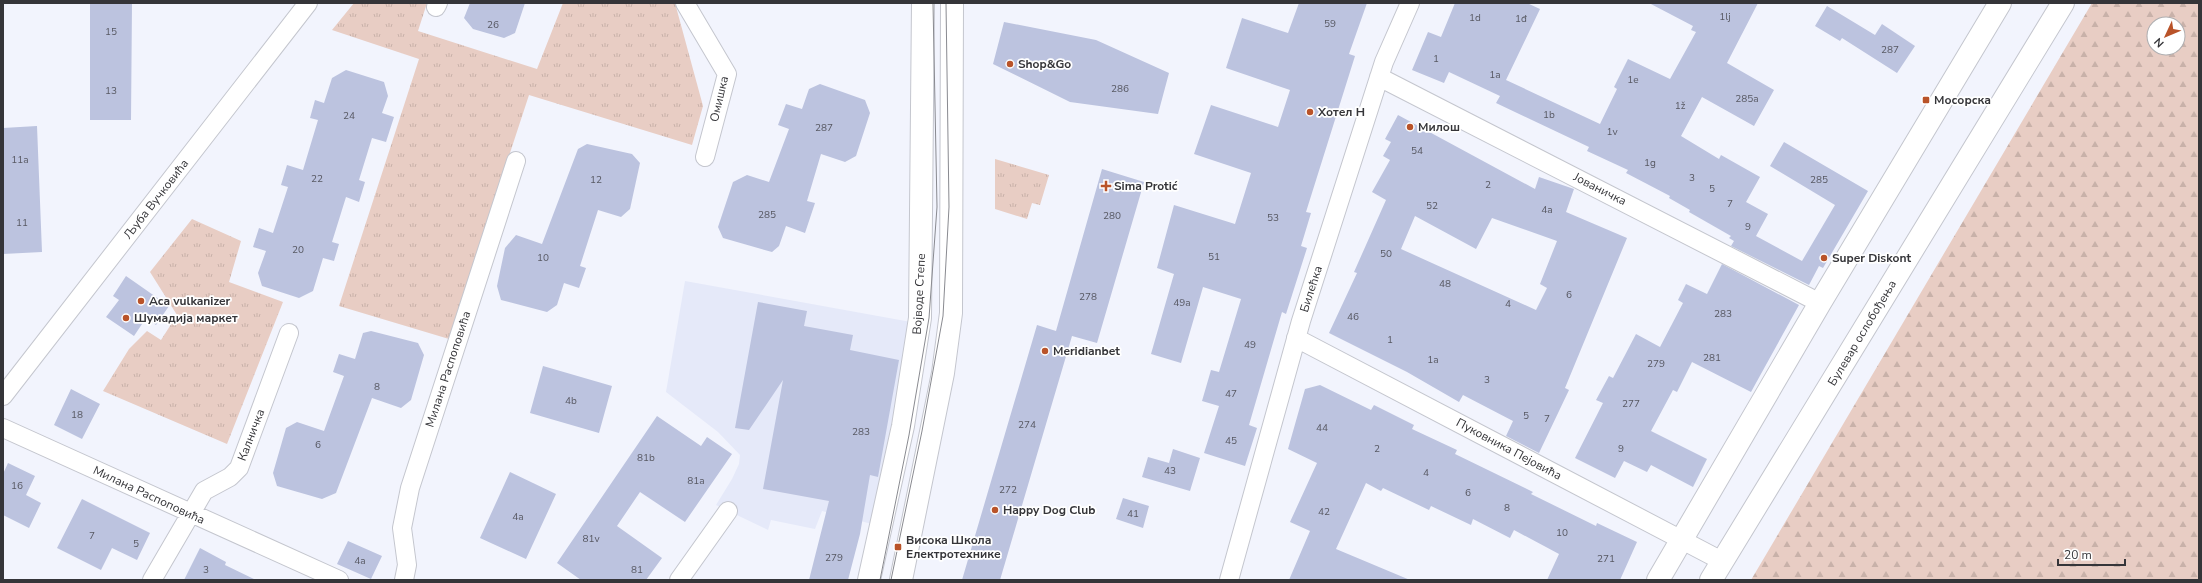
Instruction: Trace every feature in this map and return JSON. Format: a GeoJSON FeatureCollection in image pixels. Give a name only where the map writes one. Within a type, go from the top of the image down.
{"type":"FeatureCollection","features":[{"type":"Feature","properties":{"kind":"main road","name":"Војводе Степе"},"geometry":{"type":"LineString","coordinates":[[869,580],[903,426],[920,318],[923,3]]}},
{"type":"Feature","properties":{"kind":"main road"},"geometry":{"type":"LineString","coordinates":[[901,580],[942,381],[951,313],[952,3]]}},
{"type":"Feature","properties":{"kind":"main road"},"geometry":{"type":"LineString","coordinates":[[1658,580],[1820,303],[2000,3]]}},
{"type":"Feature","properties":{"kind":"main road","name":"Булевар ослобођења"},"geometry":{"type":"LineString","coordinates":[[1711,580],[2062,3]]}},
{"type":"Feature","properties":{"kind":"street","name":"Љуба Вучковића"},"geometry":{"type":"LineString","coordinates":[[3,396],[308,3]]}},
{"type":"Feature","properties":{"kind":"street","name":"Омишка"},"geometry":{"type":"LineString","coordinates":[[685,3],[727,74],[705,157]]}},
{"type":"Feature","properties":{"kind":"street","name":"Билећка"},"geometry":{"type":"LineString","coordinates":[[1229,580],[1296,338],[1379,78],[1410,3]]}},
{"type":"Feature","properties":{"kind":"street","name":"Јованичка"},"geometry":{"type":"LineString","coordinates":[[1379,78],[1547,162],[1820,303]]}},
{"type":"Feature","properties":{"kind":"street","name":"Милана Распоповића"},"geometry":{"type":"LineString","coordinates":[[404,580],[407,565],[402,528],[410,488],[516,161]]}},
{"type":"Feature","properties":{"kind":"street","name":"Калничка"},"geometry":{"type":"LineString","coordinates":[[152,580],[204,491],[230,477],[239,468],[289,333]]}},
{"type":"Feature","properties":{"kind":"street","name":"Пуковника Пејовића"},"geometry":{"type":"LineString","coordinates":[[1296,338],[1722,561]]}},
{"type":"Feature","properties":{"kind":"street","name":"Милана Распоповића"},"geometry":{"type":"LineString","coordinates":[[3,428],[190,514],[339,580]]}},
{"type":"Feature","properties":{"kind":"street"},"geometry":{"type":"LineString","coordinates":[[679,580],[728,510]]}},
{"type":"Feature","properties":{"kind":"shaded area"},"geometry":{"type":"Polygon","coordinates":[[[685,281],[911,322],[872,524],[822,511],[815,529],[771,520],[768,530],[716,505],[732,479],[739,464],[740,455],[718,432],[666,392],[685,281]]]}},
{"type":"Feature","properties":{"kind":"green space"},"geometry":{"type":"Polygon","coordinates":[[[354,3],[427,3],[418,31],[537,69],[563,3],[675,3],[703,106],[692,145],[529,95],[449,339],[339,306],[419,59],[332,30],[354,3]]]}},
{"type":"Feature","properties":{"kind":"green space"},"geometry":{"type":"Polygon","coordinates":[[[2092,3],[2199,3],[2199,580],[1751,580],[2092,3]]]}},
{"type":"Feature","properties":{"kind":"green space"},"geometry":{"type":"Polygon","coordinates":[[[995,159],[1049,175],[1040,205],[1032,203],[1027,219],[995,209],[995,159]]]}},
{"type":"Feature","properties":{"kind":"green space"},"geometry":{"type":"Polygon","coordinates":[[[192,219],[241,241],[229,282],[283,302],[227,444],[103,391],[129,349],[147,331],[161,340],[177,315],[150,272],[192,219]]]}},
{"type":"Feature","properties":{"kind":"building"},"geometry":{"type":"Polygon","coordinates":[[[90,3],[132,3],[131,120],[90,120],[90,3]]]}},
{"type":"Feature","properties":{"kind":"building"},"geometry":{"type":"Polygon","coordinates":[[[470,3],[525,3],[515,33],[504,38],[473,29],[464,18],[470,3]]]}},
{"type":"Feature","properties":{"kind":"building"},"geometry":{"type":"Polygon","coordinates":[[[1299,3],[1367,3],[1349,54],[1355,56],[1306,212],[1311,213],[1301,246],[1307,248],[1286,314],[1282,312],[1249,425],[1257,428],[1245,466],[1204,453],[1219,406],[1202,401],[1211,370],[1219,372],[1241,299],[1203,287],[1181,363],[1151,354],[1174,274],[1157,268],[1174,205],[1235,224],[1251,173],[1194,154],[1211,105],[1278,127],[1290,90],[1226,68],[1242,18],[1288,33],[1299,3]]]}},
{"type":"Feature","properties":{"kind":"building"},"geometry":{"type":"Polygon","coordinates":[[[1455,3],[1527,3],[1540,9],[1506,80],[1600,124],[1617,89],[1614,87],[1628,59],[1670,79],[1696,32],[1691,30],[1693,26],[1649,3],[1758,3],[1727,63],[1774,90],[1754,126],[1702,97],[1681,136],[1719,159],[1721,155],[1760,177],[1746,202],[1768,214],[1756,236],[1802,261],[1835,205],[1770,166],[1784,142],[1868,191],[1823,268],[1819,266],[1809,285],[1731,246],[1734,241],[1729,238],[1731,236],[1689,212],[1690,210],[1669,198],[1670,196],[1626,173],[1628,170],[1587,151],[1589,147],[1496,103],[1500,96],[1449,72],[1444,83],[1412,70],[1428,32],[1441,37],[1455,3]]]}},
{"type":"Feature","properties":{"kind":"building"},"geometry":{"type":"Polygon","coordinates":[[[1827,6],[1875,35],[1882,24],[1915,46],[1897,73],[1842,38],[1840,41],[1815,26],[1827,6]]]}},
{"type":"Feature","properties":{"kind":"building"},"geometry":{"type":"Polygon","coordinates":[[[1004,22],[1096,40],[1169,73],[1158,114],[1070,102],[993,64],[1004,22]]]}},
{"type":"Feature","properties":{"kind":"building"},"geometry":{"type":"Polygon","coordinates":[[[346,70],[384,82],[388,96],[382,113],[394,117],[386,142],[372,138],[359,180],[365,182],[359,202],[346,197],[332,242],[339,244],[334,261],[323,258],[313,291],[299,298],[262,286],[258,273],[266,251],[253,247],[259,228],[273,233],[288,187],[281,185],[287,165],[303,170],[318,120],[310,118],[315,100],[324,103],[332,78],[346,70]]]}},
{"type":"Feature","properties":{"kind":"building"},"geometry":{"type":"Polygon","coordinates":[[[820,84],[865,100],[870,113],[856,156],[845,162],[821,154],[807,201],[815,203],[805,233],[786,226],[779,246],[772,252],[723,238],[718,227],[733,182],[747,175],[769,182],[789,129],[778,125],[786,104],[802,109],[809,89],[820,84]]]}},
{"type":"Feature","properties":{"kind":"building"},"geometry":{"type":"Polygon","coordinates":[[[1398,115],[1535,189],[1539,177],[1574,189],[1566,212],[1627,238],[1565,388],[1569,390],[1539,453],[1506,436],[1513,421],[1463,395],[1459,402],[1407,372],[1329,333],[1357,273],[1354,272],[1386,200],[1372,192],[1390,160],[1383,156],[1391,142],[1385,139],[1398,115]],[[1415,216],[1401,249],[1536,310],[1547,288],[1540,284],[1557,241],[1492,218],[1476,249],[1415,216]]]}},
{"type":"Feature","properties":{"kind":"building"},"geometry":{"type":"Polygon","coordinates":[[[37,126],[42,252],[3,254],[3,128],[37,126]]]}},
{"type":"Feature","properties":{"kind":"building"},"geometry":{"type":"Polygon","coordinates":[[[587,144],[632,154],[640,163],[630,209],[621,217],[598,210],[580,266],[586,268],[579,288],[564,283],[557,305],[547,312],[501,300],[497,286],[505,248],[516,235],[542,244],[578,149],[587,144]]]}},
{"type":"Feature","properties":{"kind":"building"},"geometry":{"type":"Polygon","coordinates":[[[1102,169],[1144,182],[1097,343],[1072,336],[1000,580],[962,580],[1037,325],[1056,331],[1102,169]]]}},
{"type":"Feature","properties":{"kind":"building"},"geometry":{"type":"Polygon","coordinates":[[[1722,264],[1799,305],[1751,392],[1692,362],[1677,392],[1673,390],[1651,431],[1707,459],[1693,487],[1651,465],[1647,472],[1624,461],[1615,478],[1575,458],[1603,403],[1596,400],[1609,376],[1613,378],[1636,334],[1660,347],[1683,303],[1678,300],[1686,284],[1707,294],[1722,264]]]}},
{"type":"Feature","properties":{"kind":"building","name":"Aca vulkanizer"},"geometry":{"type":"Polygon","coordinates":[[[126,276],[169,306],[156,325],[146,318],[134,336],[106,317],[119,300],[113,296],[126,276]]]}},
{"type":"Feature","properties":{"kind":"building"},"geometry":{"type":"Polygon","coordinates":[[[758,302],[807,311],[804,326],[853,335],[850,350],[899,360],[878,477],[870,475],[860,534],[848,580],[809,580],[829,501],[763,489],[783,380],[749,430],[735,428],[758,302]]]}},
{"type":"Feature","properties":{"kind":"building"},"geometry":{"type":"Polygon","coordinates":[[[371,331],[418,343],[424,355],[411,400],[401,408],[372,398],[336,493],[322,499],[277,486],[273,473],[286,428],[297,422],[324,431],[344,376],[333,372],[339,354],[355,359],[363,333],[371,331]]]}},
{"type":"Feature","properties":{"kind":"building"},"geometry":{"type":"Polygon","coordinates":[[[543,366],[612,386],[599,433],[530,413],[543,366]]]}},
{"type":"Feature","properties":{"kind":"building"},"geometry":{"type":"Polygon","coordinates":[[[1320,385],[1371,410],[1374,405],[1414,425],[1412,429],[1457,450],[1455,454],[1533,492],[1531,494],[1596,526],[1597,523],[1637,542],[1620,580],[1547,580],[1559,554],[1514,530],[1510,538],[1473,519],[1471,525],[1431,506],[1429,510],[1383,488],[1381,491],[1366,483],[1336,549],[1410,580],[1289,580],[1310,531],[1290,522],[1317,463],[1288,449],[1305,389],[1320,385]]]}},
{"type":"Feature","properties":{"kind":"building"},"geometry":{"type":"Polygon","coordinates":[[[71,389],[100,404],[82,439],[54,425],[71,389]]]}},
{"type":"Feature","properties":{"kind":"building"},"geometry":{"type":"Polygon","coordinates":[[[657,416],[701,446],[707,437],[732,454],[685,522],[640,492],[617,526],[662,558],[646,580],[581,580],[557,563],[657,416]]]}},
{"type":"Feature","properties":{"kind":"building"},"geometry":{"type":"Polygon","coordinates":[[[1173,449],[1200,458],[1190,491],[1142,477],[1148,457],[1169,463],[1173,449]]]}},
{"type":"Feature","properties":{"kind":"building"},"geometry":{"type":"Polygon","coordinates":[[[8,463],[35,476],[26,495],[41,503],[29,528],[3,515],[3,474],[8,463]]]}},
{"type":"Feature","properties":{"kind":"building"},"geometry":{"type":"Polygon","coordinates":[[[510,472],[556,494],[526,559],[480,538],[510,472]]]}},
{"type":"Feature","properties":{"kind":"building"},"geometry":{"type":"Polygon","coordinates":[[[1123,498],[1149,506],[1143,528],[1116,519],[1123,498]]]}},
{"type":"Feature","properties":{"kind":"building"},"geometry":{"type":"Polygon","coordinates":[[[82,499],[150,533],[137,560],[112,548],[101,570],[57,548],[82,499]]]}},
{"type":"Feature","properties":{"kind":"building"},"geometry":{"type":"Polygon","coordinates":[[[348,541],[382,556],[371,579],[337,564],[348,541]]]}},
{"type":"Feature","properties":{"kind":"building"},"geometry":{"type":"Polygon","coordinates":[[[200,548],[226,562],[225,565],[256,580],[184,580],[200,548]]]}},
{"type":"Feature","properties":{"kind":"tram line"},"geometry":{"type":"LineString","coordinates":[[880,580],[909,435],[929,318],[937,207],[933,3]]}},
{"type":"Feature","properties":{"kind":"tram line"},"geometry":{"type":"LineString","coordinates":[[891,580],[922,431],[943,316],[949,207],[946,3]]}},
{"type":"Feature","properties":{"kind":"place","name":"Shop&Go"},"geometry":{"type":"Point","coordinates":[1010,64]}},
{"type":"Feature","properties":{"kind":"place","name":"Мосорска"},"geometry":{"type":"Point","coordinates":[1926,100]}},
{"type":"Feature","properties":{"kind":"place","name":"Хотел Н"},"geometry":{"type":"Point","coordinates":[1310,112]}},
{"type":"Feature","properties":{"kind":"place","name":"Милош"},"geometry":{"type":"Point","coordinates":[1410,127]}},
{"type":"Feature","properties":{"kind":"place","name":"Sima Protić"},"geometry":{"type":"Point","coordinates":[1106,186]}},
{"type":"Feature","properties":{"kind":"place","name":"Super Diskont"},"geometry":{"type":"Point","coordinates":[1824,258]}},
{"type":"Feature","properties":{"kind":"place","name":"Aca vulkanizer"},"geometry":{"type":"Point","coordinates":[141,301]}},
{"type":"Feature","properties":{"kind":"place","name":"Шумадија маркет"},"geometry":{"type":"Point","coordinates":[126,318]}},
{"type":"Feature","properties":{"kind":"place","name":"Meridianbet"},"geometry":{"type":"Point","coordinates":[1045,351]}},
{"type":"Feature","properties":{"kind":"place","name":"Happy Dog Club"},"geometry":{"type":"Point","coordinates":[995,510]}},
{"type":"Feature","properties":{"kind":"place","name":"Висока Школа Електротехнике"},"geometry":{"type":"Point","coordinates":[898,547]}}]}
